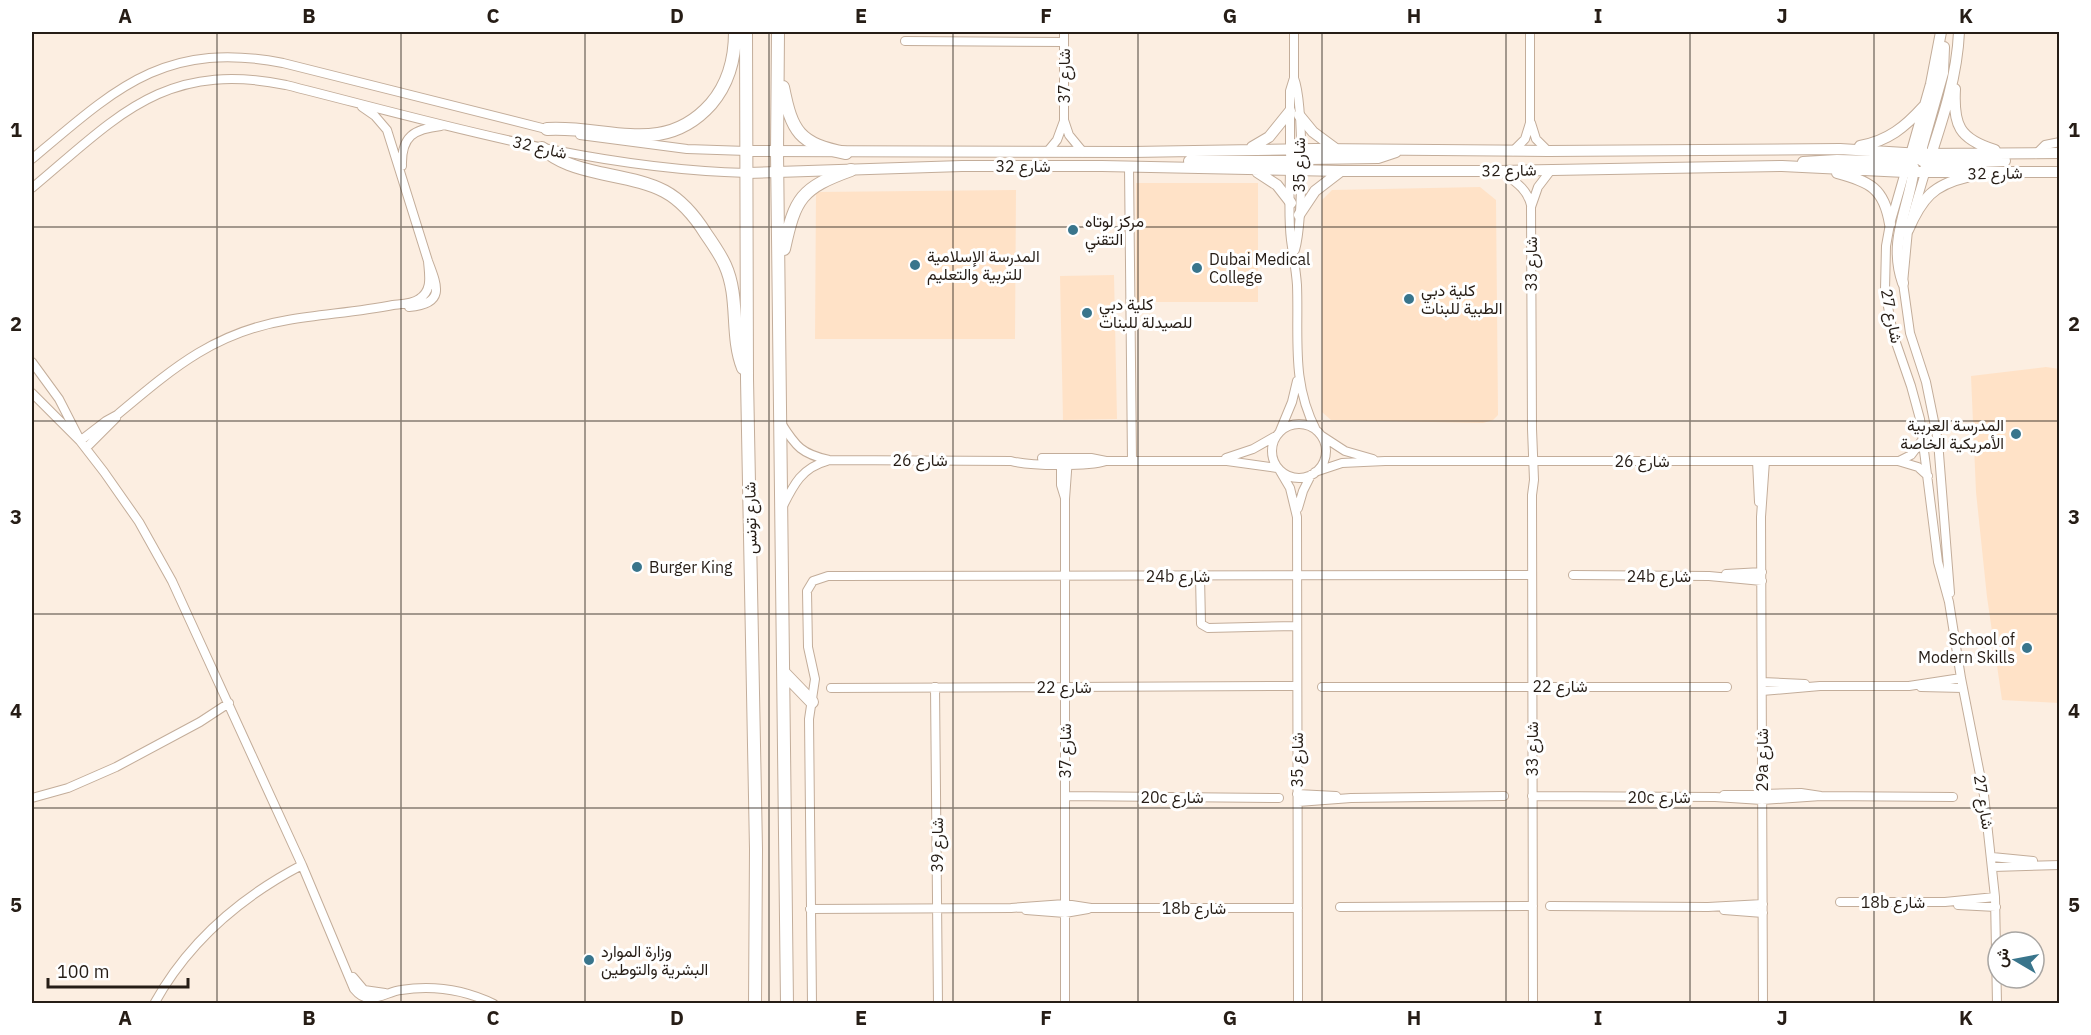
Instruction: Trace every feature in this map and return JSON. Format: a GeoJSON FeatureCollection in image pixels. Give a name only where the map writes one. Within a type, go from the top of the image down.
{"type":"FeatureCollection","features":[{"type":"Feature","properties":{"kind":"main road"},"geometry":{"type":"LineString","coordinates":[[546,129],[576,129],[636,136],[658,135],[679,129],[698,117],[722,89],[732,66],[735,32]]}},
{"type":"Feature","properties":{"kind":"main road","name":"شارع تونس"},"geometry":{"type":"LineString","coordinates":[[746,32],[747,380],[756,849],[755,1004]]}},
{"type":"Feature","properties":{"kind":"main road","name":"شارع تونس"},"geometry":{"type":"LineString","coordinates":[[778,32],[777,152],[787,1004]]}},
{"type":"Feature","properties":{"kind":"main road"},"geometry":{"type":"LineString","coordinates":[[778,61],[788,110],[795,127],[816,146],[846,153]]}},
{"type":"Feature","properties":{"kind":"main road"},"geometry":{"type":"LineString","coordinates":[[542,148],[550,155],[570,165],[650,184],[665,190],[691,210],[719,254],[729,276],[734,299],[739,355],[747,380]]}},
{"type":"Feature","properties":{"kind":"main road"},"geometry":{"type":"LineString","coordinates":[[779,268],[792,215],[804,195],[819,182],[851,170]]}},
{"type":"Feature","properties":{"kind":"main road"},"geometry":{"type":"LineString","coordinates":[[784,673],[812,702]]}},
{"type":"Feature","properties":{"kind":"street","name":"شارع 37"},"geometry":{"type":"LineString","coordinates":[[1064,32],[1064,120],[1069,135],[1083,152]]}},
{"type":"Feature","properties":{"kind":"street","name":"شارع 35"},"geometry":{"type":"LineString","coordinates":[[1294,32],[1294,78],[1298,91],[1295,113],[1295,160],[1299,215],[1294,252]]}},
{"type":"Feature","properties":{"kind":"street"},"geometry":{"type":"LineString","coordinates":[[1512,151],[1525,139],[1530,123],[1530,32]]}},
{"type":"Feature","properties":{"kind":"street"},"geometry":{"type":"LineString","coordinates":[[1904,283],[1898,261],[1899,238],[1943,73],[1944,52],[1941,32]]}},
{"type":"Feature","properties":{"kind":"street","name":"شارع 27"},"geometry":{"type":"LineString","coordinates":[[1941,32],[1937,62],[1926,104],[1908,230],[1904,283],[1910,333],[1926,382],[1937,433],[1949,572],[1949,602]]}},
{"type":"Feature","properties":{"kind":"street","name":"شارع 27"},"geometry":{"type":"LineString","coordinates":[[1959,32],[1956,63],[1918,163],[1890,224],[1884,268],[1888,312],[1893,334],[1916,403],[1923,439],[1938,562],[1949,602],[1984,795],[1996,907],[1997,1004]]}},
{"type":"Feature","properties":{"kind":"street"},"geometry":{"type":"LineString","coordinates":[[905,41],[1064,42]]}},
{"type":"Feature","properties":{"kind":"street","name":"شارع 32"},"geometry":{"type":"LineString","coordinates":[[32,159],[91,109],[126,84],[166,67],[208,58],[251,58],[299,67],[546,129],[652,146],[723,152],[1246,150],[1341,171],[1500,171],[1782,166],[1820,168],[1918,163],[2010,154],[2060,153]]}},
{"type":"Feature","properties":{"kind":"street"},"geometry":{"type":"LineString","coordinates":[[1956,63],[1954,108],[1959,128],[1973,142],[2010,154]]}},
{"type":"Feature","properties":{"kind":"street","name":"شارع 32"},"geometry":{"type":"LineString","coordinates":[[33,187],[126,111],[168,89],[215,79],[262,80],[542,148],[650,167],[747,173],[962,166],[1129,166],[1254,170],[1336,149],[1512,151],[1840,149],[1980,173],[2060,172]]}},
{"type":"Feature","properties":{"kind":"street"},"geometry":{"type":"LineString","coordinates":[[83,445],[106,421],[117,415],[180,363],[225,339],[287,320],[369,310],[412,302],[421,298],[429,286],[428,261],[390,139],[382,122],[368,110],[350,101]]}},
{"type":"Feature","properties":{"kind":"street"},"geometry":{"type":"LineString","coordinates":[[1840,149],[1882,140],[1904,126],[1926,104]]}},
{"type":"Feature","properties":{"kind":"street"},"geometry":{"type":"LineString","coordinates":[[1246,150],[1261,144],[1295,113],[1336,149]]}},
{"type":"Feature","properties":{"kind":"street","name":"شارع 37"},"geometry":{"type":"LineString","coordinates":[[1048,151],[1057,140],[1064,120]]}},
{"type":"Feature","properties":{"kind":"street"},"geometry":{"type":"LineString","coordinates":[[1530,123],[1536,139],[1548,151]]}},
{"type":"Feature","properties":{"kind":"street"},"geometry":{"type":"LineString","coordinates":[[403,178],[402,154],[409,138],[423,129],[449,126]]}},
{"type":"Feature","properties":{"kind":"street"},"geometry":{"type":"LineString","coordinates":[[1782,166],[1809,161],[1837,160],[1918,163],[2010,160],[2036,154],[2045,145],[2060,142]]}},
{"type":"Feature","properties":{"kind":"street"},"geometry":{"type":"LineString","coordinates":[[1169,167],[1185,161],[1382,158],[1398,150]]}},
{"type":"Feature","properties":{"kind":"street","name":"شارع 35"},"geometry":{"type":"LineString","coordinates":[[1295,160],[1290,203],[1298,371],[1304,401],[1318,433]]}},
{"type":"Feature","properties":{"kind":"street"},"geometry":{"type":"LineString","coordinates":[[1129,166],[1132,461]]}},
{"type":"Feature","properties":{"kind":"street"},"geometry":{"type":"LineString","coordinates":[[1820,168],[1873,186],[1885,201],[1890,224]]}},
{"type":"Feature","properties":{"kind":"street"},"geometry":{"type":"LineString","coordinates":[[1254,170],[1277,185],[1290,203]]}},
{"type":"Feature","properties":{"kind":"street","name":"شارع 33"},"geometry":{"type":"LineString","coordinates":[[1533,1004],[1532,495],[1529,484],[1531,461],[1528,438],[1532,429],[1531,207],[1535,193],[1551,170]]}},
{"type":"Feature","properties":{"kind":"street"},"geometry":{"type":"LineString","coordinates":[[1299,215],[1315,191],[1341,171]]}},
{"type":"Feature","properties":{"kind":"street"},"geometry":{"type":"LineString","coordinates":[[1500,171],[1520,185],[1531,207]]}},
{"type":"Feature","properties":{"kind":"street"},"geometry":{"type":"LineString","coordinates":[[1908,230],[1923,201],[1935,189],[1953,180],[1980,173]]}},
{"type":"Feature","properties":{"kind":"street"},"geometry":{"type":"LineString","coordinates":[[32,362],[59,399],[83,445],[122,497],[156,551],[187,611],[231,705],[354,989],[360,996],[374,998],[385,993],[416,988],[446,989],[477,996],[494,1004]]}},
{"type":"Feature","properties":{"kind":"street","name":"شارع 35"},"geometry":{"type":"LineString","coordinates":[[1278,434],[1292,402],[1298,371]]}},
{"type":"Feature","properties":{"kind":"street"},"geometry":{"type":"LineString","coordinates":[[32,393],[83,445]]}},
{"type":"Feature","properties":{"kind":"street","name":"شارع 26"},"geometry":{"type":"LineString","coordinates":[[780,422],[796,446],[803,452],[830,460]]}},
{"type":"Feature","properties":{"kind":"street"},"geometry":{"type":"LineString","coordinates":[[1293,424],[1309,425],[1318,433],[1325,443],[1324,459],[1313,474],[1295,478],[1279,469],[1272,452],[1278,434],[1293,424]]}},
{"type":"Feature","properties":{"kind":"street","name":"شارع 26"},"geometry":{"type":"LineString","coordinates":[[1318,433],[1345,451],[1385,461]]}},
{"type":"Feature","properties":{"kind":"street","name":"شارع 26"},"geometry":{"type":"LineString","coordinates":[[1214,461],[1253,449],[1278,434]]}},
{"type":"Feature","properties":{"kind":"street"},"geometry":{"type":"LineString","coordinates":[[1898,461],[1911,455],[1923,439]]}},
{"type":"Feature","properties":{"kind":"street","name":"شارع 26"},"geometry":{"type":"LineString","coordinates":[[782,509],[802,474],[818,463],[830,460],[1011,461],[1029,458],[1092,464],[1106,460],[1214,461],[1246,462],[1279,469]]}},
{"type":"Feature","properties":{"kind":"street","name":"شارع 37"},"geometry":{"type":"LineString","coordinates":[[1065,461],[1061,485],[1065,499],[1065,1004]]}},
{"type":"Feature","properties":{"kind":"street","name":"شارع 26"},"geometry":{"type":"LineString","coordinates":[[1313,474],[1342,463],[1385,461],[1898,461],[1918,467],[1928,476]]}},
{"type":"Feature","properties":{"kind":"street","name":"29a شارع"},"geometry":{"type":"LineString","coordinates":[[1761,461],[1763,1004]]}},
{"type":"Feature","properties":{"kind":"street","name":"شارع 35"},"geometry":{"type":"LineString","coordinates":[[1279,469],[1294,497],[1297,517],[1298,1004]]}},
{"type":"Feature","properties":{"kind":"street","name":"شارع 35"},"geometry":{"type":"LineString","coordinates":[[1297,517],[1303,491],[1313,474]]}},
{"type":"Feature","properties":{"kind":"street","name":"24b شارع"},"geometry":{"type":"LineString","coordinates":[[814,679],[808,647],[807,595],[810,584],[824,577],[1532,575]]}},
{"type":"Feature","properties":{"kind":"street","name":"24b شارع"},"geometry":{"type":"LineString","coordinates":[[1573,575],[1762,576]]}},
{"type":"Feature","properties":{"kind":"street"},"geometry":{"type":"LineString","coordinates":[[1200,576],[1201,624],[1208,628],[1297,626]]}},
{"type":"Feature","properties":{"kind":"street"},"geometry":{"type":"LineString","coordinates":[[1909,686],[1961,678]]}},
{"type":"Feature","properties":{"kind":"street"},"geometry":{"type":"LineString","coordinates":[[802,690],[814,679]]}},
{"type":"Feature","properties":{"kind":"street"},"geometry":{"type":"LineString","coordinates":[[812,1004],[809,719],[814,679]]}},
{"type":"Feature","properties":{"kind":"street","name":"شارع 22"},"geometry":{"type":"LineString","coordinates":[[831,688],[1297,686]]}},
{"type":"Feature","properties":{"kind":"street"},"geometry":{"type":"LineString","coordinates":[[1762,686],[1963,688]]}},
{"type":"Feature","properties":{"kind":"street","name":"شارع 39"},"geometry":{"type":"LineString","coordinates":[[935,687],[938,1004]]}},
{"type":"Feature","properties":{"kind":"street","name":"شارع 22"},"geometry":{"type":"LineString","coordinates":[[1322,687],[1727,687]]}},
{"type":"Feature","properties":{"kind":"street"},"geometry":{"type":"LineString","coordinates":[[32,798],[88,780],[200,722],[209,720],[231,705]]}},
{"type":"Feature","properties":{"kind":"street","name":"20c شارع"},"geometry":{"type":"LineString","coordinates":[[1065,796],[1279,798]]}},
{"type":"Feature","properties":{"kind":"street"},"geometry":{"type":"LineString","coordinates":[[1298,798],[1504,796]]}},
{"type":"Feature","properties":{"kind":"street","name":"20c شارع"},"geometry":{"type":"LineString","coordinates":[[1533,796],[1953,797]]}},
{"type":"Feature","properties":{"kind":"street"},"geometry":{"type":"LineString","coordinates":[[1992,857],[2060,865]]}},
{"type":"Feature","properties":{"kind":"street"},"geometry":{"type":"LineString","coordinates":[[1993,867],[2045,864]]}},
{"type":"Feature","properties":{"kind":"street"},"geometry":{"type":"LineString","coordinates":[[154,1004],[173,973],[202,937],[235,908],[270,885],[303,868]]}},
{"type":"Feature","properties":{"kind":"street","name":"18b شارع"},"geometry":{"type":"LineString","coordinates":[[1945,902],[1995,897]]}},
{"type":"Feature","properties":{"kind":"street","name":"18b شارع"},"geometry":{"type":"LineString","coordinates":[[1840,902],[1945,902],[1996,907]]}},
{"type":"Feature","properties":{"kind":"street"},"geometry":{"type":"LineString","coordinates":[[1340,907],[1533,906]]}},
{"type":"Feature","properties":{"kind":"street"},"geometry":{"type":"LineString","coordinates":[[1550,906],[1763,909]]}},
{"type":"Feature","properties":{"kind":"street","name":"18b شارع"},"geometry":{"type":"LineString","coordinates":[[810,909],[1298,908]]}},
{"type":"Feature","properties":{"kind":"shaded area","name":"Dubai Medical College"},"geometry":{"type":"Polygon","coordinates":[[[1136,183],[1258,183],[1258,302],[1136,302],[1136,183]]]}},
{"type":"Feature","properties":{"kind":"shaded area","name":"كلية دبي الطبية للبنات"},"geometry":{"type":"Polygon","coordinates":[[[1480,187],[1496,200],[1498,415],[1493,420],[1483,423],[1331,420],[1322,412],[1322,200],[1332,190],[1480,187]]]}},
{"type":"Feature","properties":{"kind":"shaded area","name":"المدرسة الإسلامية للتربية والتعليم"},"geometry":{"type":"Polygon","coordinates":[[[1016,190],[1015,339],[815,339],[816,192],[1016,190]]]}},
{"type":"Feature","properties":{"kind":"shaded area","name":"كلية دبي للصيدلة للبنات"},"geometry":{"type":"Polygon","coordinates":[[[1114,275],[1117,419],[1063,420],[1060,276],[1114,275]]]}},
{"type":"Feature","properties":{"kind":"shaded area"},"geometry":{"type":"Polygon","coordinates":[[[2046,367],[2060,369],[2059,703],[2002,700],[1987,597],[1976,492],[1971,376],[2046,367]]]}},
{"type":"Feature","properties":{"kind":"place","name":"مركز لوتاه التقني"},"geometry":{"type":"Point","coordinates":[1073,230]}},
{"type":"Feature","properties":{"kind":"place","name":"المدرسة الإسلامية للتربية والتعليم"},"geometry":{"type":"Point","coordinates":[915,265]}},
{"type":"Feature","properties":{"kind":"place","name":"Dubai Medical College"},"geometry":{"type":"Point","coordinates":[1197,268]}},
{"type":"Feature","properties":{"kind":"place","name":"كلية دبي الطبية للبنات"},"geometry":{"type":"Point","coordinates":[1409,299]}},
{"type":"Feature","properties":{"kind":"place","name":"كلية دبي للصيدلة للبنات"},"geometry":{"type":"Point","coordinates":[1087,313]}},
{"type":"Feature","properties":{"kind":"place","name":"المدرسة العربية الأمريكية الخاصة"},"geometry":{"type":"Point","coordinates":[2016,434]}},
{"type":"Feature","properties":{"kind":"place","name":"Burger King"},"geometry":{"type":"Point","coordinates":[637,567]}},
{"type":"Feature","properties":{"kind":"place","name":"School of Modern Skills"},"geometry":{"type":"Point","coordinates":[2027,648]}},
{"type":"Feature","properties":{"kind":"place","name":"وزارة الموارد البشرية والتوطين"},"geometry":{"type":"Point","coordinates":[589,960]}}]}
